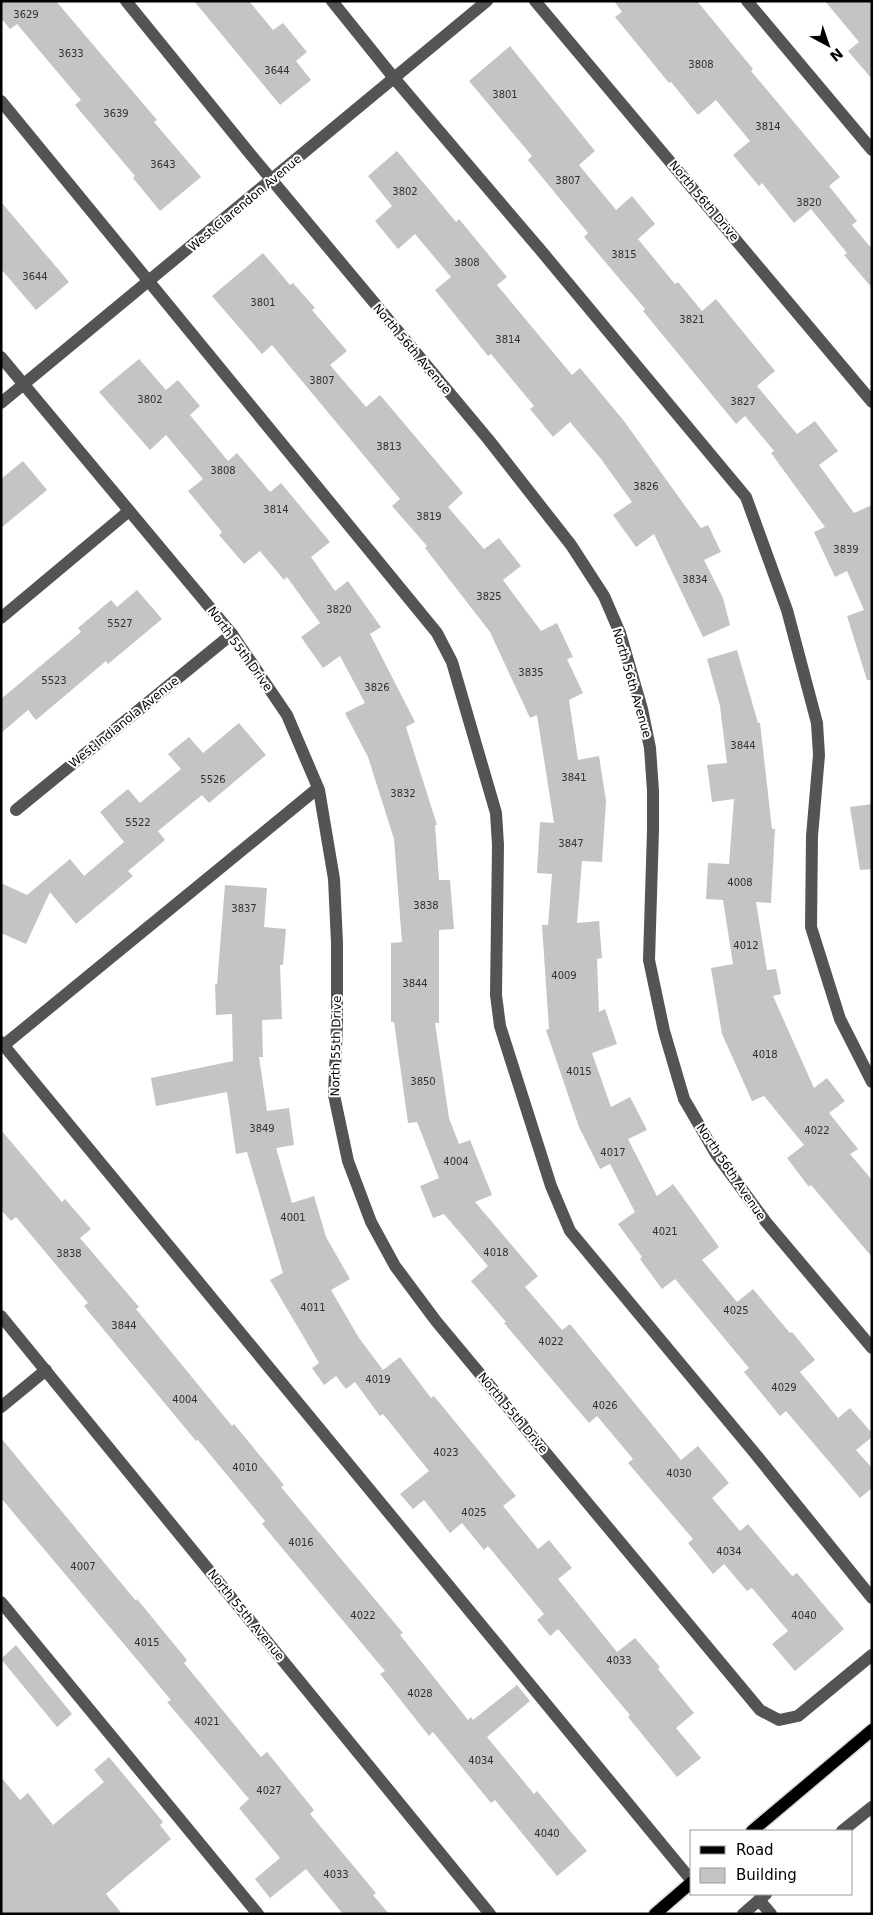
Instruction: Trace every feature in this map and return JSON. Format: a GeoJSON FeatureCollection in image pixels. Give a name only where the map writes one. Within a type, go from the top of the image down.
{"type":"FeatureCollection","features":[{"type":"Feature","properties":{"kind":"main road"},"geometry":{"type":"LineString","coordinates":[[753,1830],[872,1730]]}},
{"type":"Feature","properties":{"kind":"main road"},"geometry":{"type":"LineString","coordinates":[[655,1914],[690,1883]]}},
{"type":"Feature","properties":{"kind":"street","name":"North 56th Avenue"},"geometry":{"type":"LineString","coordinates":[[126,1],[272,181],[488,439],[571,545],[604,596],[620,633],[642,709],[650,748],[653,830],[649,960],[664,1031],[684,1099],[716,1154],[766,1222],[872,1348]]}},
{"type":"Feature","properties":{"kind":"street"},"geometry":{"type":"LineString","coordinates":[[332,1],[394,78],[746,496],[787,610],[817,723],[819,755],[812,836],[811,927],[840,1019],[872,1082]]}},
{"type":"Feature","properties":{"kind":"street","name":"West Clarendon Avenue"},"geometry":{"type":"LineString","coordinates":[[1,404],[487,1]]}},
{"type":"Feature","properties":{"kind":"street","name":"North 56th Drive"},"geometry":{"type":"LineString","coordinates":[[535,1],[872,402]]}},
{"type":"Feature","properties":{"kind":"street"},"geometry":{"type":"LineString","coordinates":[[747,1],[872,150]]}},
{"type":"Feature","properties":{"kind":"street"},"geometry":{"type":"LineString","coordinates":[[1,101],[418,607],[437,633],[452,662],[496,813],[498,845],[496,995],[500,1026],[551,1186],[570,1231],[753,1451],[872,1598]]}},
{"type":"Feature","properties":{"kind":"street","name":"North 55th Drive"},"geometry":{"type":"LineString","coordinates":[[1,357],[232,634],[287,715],[318,788],[334,879],[337,1023],[334,1095],[348,1161],[370,1222],[396,1266],[436,1321],[760,1710],[778,1720],[798,1716],[872,1654]]}},
{"type":"Feature","properties":{"kind":"street"},"geometry":{"type":"LineString","coordinates":[[1,618],[129,511]]}},
{"type":"Feature","properties":{"kind":"street","name":"West Indianola Avenue"},"geometry":{"type":"LineString","coordinates":[[16,810],[232,634]]}},
{"type":"Feature","properties":{"kind":"street"},"geometry":{"type":"LineString","coordinates":[[318,788],[3,1043],[690,1879]]}},
{"type":"Feature","properties":{"kind":"street","name":"North 55th Avenue"},"geometry":{"type":"LineString","coordinates":[[1,1316],[490,1914]]}},
{"type":"Feature","properties":{"kind":"street"},"geometry":{"type":"LineString","coordinates":[[1,1407],[46,1370]]}},
{"type":"Feature","properties":{"kind":"street"},"geometry":{"type":"LineString","coordinates":[[1,1602],[258,1914]]}},
{"type":"Feature","properties":{"kind":"street"},"geometry":{"type":"LineString","coordinates":[[843,1830],[872,1807]]}},
{"type":"Feature","properties":{"kind":"street"},"geometry":{"type":"LineString","coordinates":[[743,1914],[763,1897],[771,1914]]}},
{"type":"Feature","properties":{"kind":"building"},"geometry":{"type":"Polygon","coordinates":[[[1,1],[56,1],[157,120],[154,122],[201,177],[160,211],[133,178],[135,176],[75,105],[81,100],[17,24],[10,29],[1,18],[1,1]]]}},
{"type":"Feature","properties":{"kind":"building"},"geometry":{"type":"Polygon","coordinates":[[[194,1],[249,1],[273,30],[283,23],[307,52],[296,61],[311,80],[280,105],[194,1]]]}},
{"type":"Feature","properties":{"kind":"building"},"geometry":{"type":"Polygon","coordinates":[[[614,1],[697,1],[753,69],[751,71],[840,177],[829,186],[857,221],[852,225],[872,249],[872,288],[844,255],[847,253],[811,209],[794,223],[762,183],[759,186],[733,155],[750,141],[716,100],[698,115],[615,17],[622,12],[614,1]]]}},
{"type":"Feature","properties":{"kind":"building"},"geometry":{"type":"Polygon","coordinates":[[[825,1],[872,1],[872,79],[848,51],[859,42],[825,1]]]}},
{"type":"Feature","properties":{"kind":"building"},"geometry":{"type":"Polygon","coordinates":[[[510,46],[595,151],[579,165],[616,210],[632,196],[655,224],[638,239],[675,284],[678,282],[702,311],[716,299],[775,371],[757,386],[797,434],[815,421],[838,451],[819,465],[854,513],[872,505],[872,680],[867,680],[847,616],[864,610],[847,571],[835,577],[814,532],[825,527],[771,453],[774,451],[745,416],[736,424],[643,311],[645,309],[584,237],[588,233],[528,160],[532,156],[469,81],[510,46]]]}},
{"type":"Feature","properties":{"kind":"building"},"geometry":{"type":"Polygon","coordinates":[[[397,151],[456,222],[459,219],[507,277],[497,285],[572,375],[580,368],[624,421],[701,528],[708,525],[721,552],[704,560],[723,598],[730,625],[703,637],[654,534],[636,547],[613,515],[632,502],[601,459],[570,422],[553,437],[530,409],[534,406],[491,354],[488,356],[435,290],[451,277],[415,234],[398,249],[375,221],[392,206],[368,176],[397,151]]]}},
{"type":"Feature","properties":{"kind":"building"},"geometry":{"type":"Polygon","coordinates":[[[1,202],[69,282],[36,310],[1,269],[1,202]]]}},
{"type":"Feature","properties":{"kind":"building"},"geometry":{"type":"Polygon","coordinates":[[[263,253],[290,285],[293,283],[315,308],[312,310],[347,351],[330,365],[366,407],[380,395],[463,493],[448,507],[484,549],[499,538],[521,566],[503,580],[541,631],[557,623],[573,657],[567,659],[583,693],[569,700],[578,760],[599,756],[606,801],[602,862],[582,861],[577,923],[599,921],[602,958],[597,959],[599,1012],[605,1009],[617,1044],[592,1053],[611,1107],[630,1097],[647,1130],[628,1139],[657,1196],[673,1184],[719,1247],[702,1260],[737,1302],[753,1289],[815,1360],[800,1372],[838,1418],[850,1408],[872,1433],[872,1437],[856,1450],[872,1468],[872,1488],[860,1498],[786,1411],[780,1416],[744,1372],[749,1368],[675,1279],[662,1289],[618,1224],[635,1212],[610,1164],[600,1169],[579,1127],[546,1030],[549,1029],[542,925],[548,925],[552,874],[537,873],[540,822],[554,823],[537,715],[530,718],[490,632],[425,548],[427,546],[392,506],[400,499],[272,345],[262,354],[212,296],[263,253]]]}},
{"type":"Feature","properties":{"kind":"building"},"geometry":{"type":"Polygon","coordinates":[[[139,359],[166,390],[178,380],[200,406],[190,415],[228,461],[237,453],[270,492],[281,483],[330,542],[311,557],[335,591],[348,581],[381,627],[370,634],[415,722],[406,727],[437,825],[435,825],[439,880],[450,880],[454,929],[439,930],[439,1023],[435,1023],[449,1118],[459,1144],[470,1140],[492,1195],[475,1202],[538,1276],[525,1287],[562,1330],[570,1324],[681,1460],[698,1446],[729,1483],[712,1498],[740,1531],[748,1524],[792,1576],[797,1573],[844,1629],[795,1671],[772,1644],[788,1631],[752,1588],[747,1591],[724,1564],[713,1574],[688,1543],[693,1539],[628,1463],[633,1459],[597,1416],[589,1423],[471,1281],[488,1266],[444,1214],[433,1218],[420,1186],[439,1178],[417,1122],[408,1123],[394,1022],[391,1022],[391,943],[402,942],[394,839],[368,757],[345,713],[365,703],[340,656],[323,668],[301,637],[320,623],[287,577],[284,580],[260,551],[244,564],[219,535],[222,532],[188,491],[203,479],[166,435],[150,450],[99,392],[139,359]]]}},
{"type":"Feature","properties":{"kind":"building"},"geometry":{"type":"Polygon","coordinates":[[[23,461],[47,490],[1,528],[1,479],[23,461]]]}},
{"type":"Feature","properties":{"kind":"building"},"geometry":{"type":"Polygon","coordinates":[[[137,590],[162,619],[108,664],[106,661],[36,720],[28,710],[1,733],[1,699],[81,632],[78,628],[111,600],[117,607],[137,590]]]}},
{"type":"Feature","properties":{"kind":"building"},"geometry":{"type":"Polygon","coordinates":[[[737,650],[758,723],[760,723],[772,829],[775,829],[771,903],[756,902],[767,970],[776,969],[781,994],[773,996],[814,1088],[827,1078],[845,1101],[829,1113],[858,1149],[850,1154],[872,1180],[872,1257],[811,1185],[809,1187],[787,1158],[804,1145],[764,1096],[752,1101],[722,1034],[711,968],[733,964],[723,900],[706,899],[708,863],[729,864],[734,799],[712,802],[707,765],[727,763],[720,706],[707,659],[737,650]]]}},
{"type":"Feature","properties":{"kind":"building"},"geometry":{"type":"Polygon","coordinates":[[[239,723],[266,755],[209,803],[202,795],[158,831],[165,840],[128,871],[133,876],[76,924],[50,892],[26,944],[1,933],[1,883],[27,895],[70,859],[84,876],[124,842],[100,812],[128,789],[140,803],[181,769],[168,754],[189,737],[203,753],[239,723]]]}},
{"type":"Feature","properties":{"kind":"building"},"geometry":{"type":"Polygon","coordinates":[[[872,804],[872,869],[860,870],[850,807],[872,804]]]}},
{"type":"Feature","properties":{"kind":"building"},"geometry":{"type":"Polygon","coordinates":[[[225,885],[267,888],[264,927],[286,929],[283,965],[280,965],[282,1019],[262,1020],[263,1057],[259,1057],[267,1111],[289,1108],[294,1145],[276,1148],[292,1203],[314,1196],[326,1237],[350,1279],[331,1290],[359,1338],[383,1370],[400,1357],[431,1398],[434,1396],[516,1496],[503,1506],[538,1549],[549,1540],[572,1568],[558,1579],[617,1652],[635,1638],[660,1667],[658,1669],[694,1713],[676,1728],[701,1758],[677,1777],[628,1717],[630,1715],[558,1629],[550,1636],[537,1620],[544,1614],[488,1546],[484,1550],[462,1523],[450,1533],[424,1500],[413,1509],[400,1494],[429,1471],[383,1414],[380,1416],[355,1382],[346,1389],[336,1376],[324,1385],[312,1368],[319,1363],[270,1280],[283,1273],[247,1152],[236,1154],[227,1092],[156,1106],[151,1078],[233,1061],[232,1014],[216,1015],[215,984],[217,984],[225,885]]]}},
{"type":"Feature","properties":{"kind":"building"},"geometry":{"type":"Polygon","coordinates":[[[1,1130],[62,1202],[65,1199],[91,1229],[80,1238],[139,1307],[136,1309],[232,1426],[234,1424],[284,1485],[281,1487],[403,1633],[400,1635],[468,1720],[471,1717],[473,1720],[517,1685],[530,1701],[487,1737],[534,1794],[537,1791],[587,1851],[557,1876],[495,1800],[491,1803],[433,1732],[429,1736],[380,1674],[385,1671],[262,1524],[265,1521],[84,1306],[88,1303],[16,1217],[11,1221],[1,1210],[1,1130]]]}},
{"type":"Feature","properties":{"kind":"building"},"geometry":{"type":"Polygon","coordinates":[[[1,1438],[187,1660],[184,1663],[261,1757],[267,1752],[314,1810],[310,1814],[376,1893],[373,1895],[389,1914],[343,1914],[306,1869],[270,1898],[255,1879],[280,1858],[239,1808],[249,1799],[167,1702],[171,1700],[1,1498],[1,1438]]]}},
{"type":"Feature","properties":{"kind":"building"},"geometry":{"type":"Polygon","coordinates":[[[16,1645],[72,1714],[57,1727],[1,1659],[16,1645]]]}},
{"type":"Feature","properties":{"kind":"building"},"geometry":{"type":"Polygon","coordinates":[[[109,1757],[163,1822],[160,1825],[171,1839],[106,1894],[122,1914],[1,1914],[1,1777],[20,1800],[28,1793],[53,1825],[104,1782],[94,1770],[109,1757]]]}}]}
